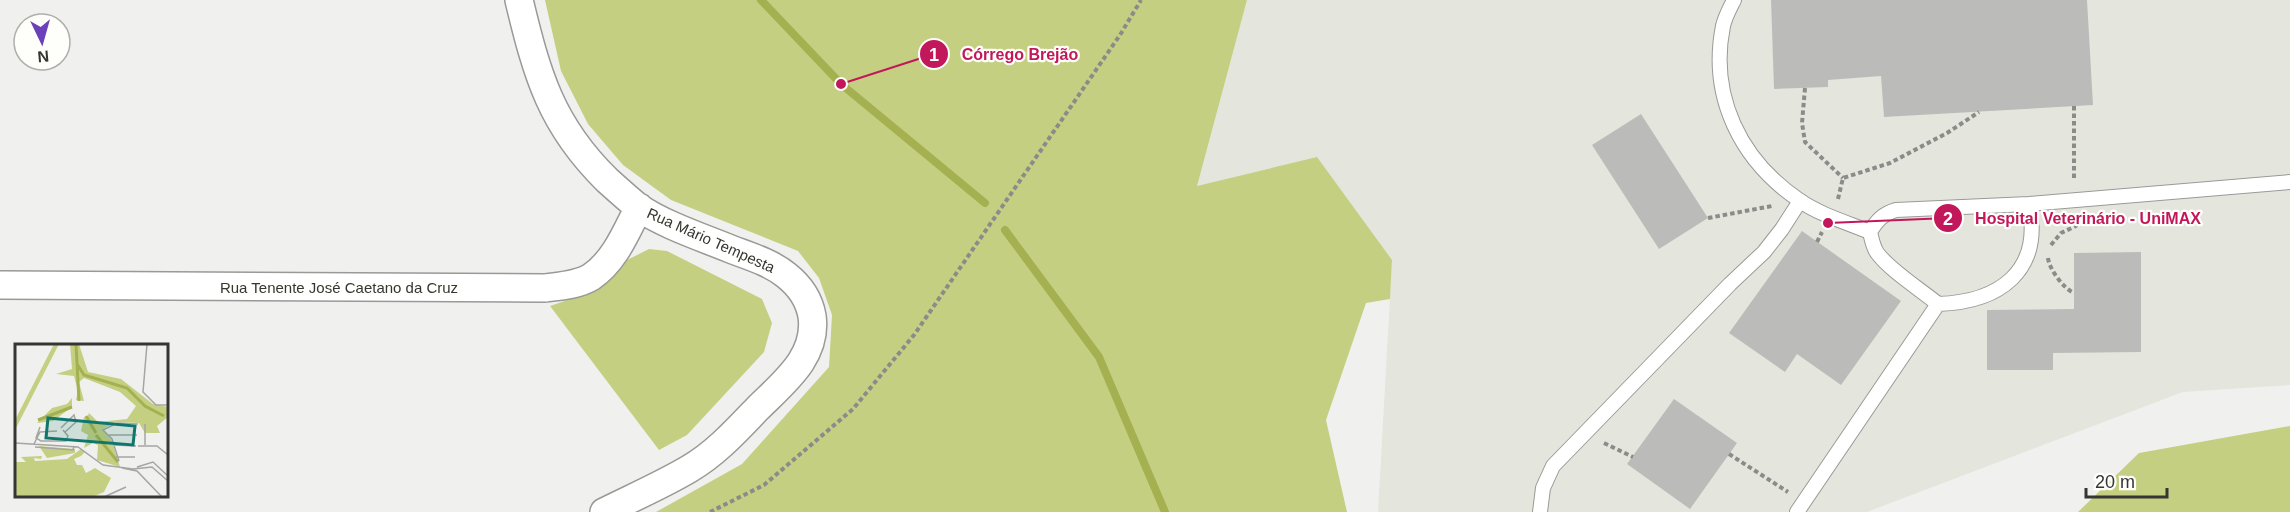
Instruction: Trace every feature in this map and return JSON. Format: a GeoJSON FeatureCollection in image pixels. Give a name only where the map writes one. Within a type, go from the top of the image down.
{"type":"FeatureCollection","features":[{"type":"Feature","properties":{"kind":"street","name":"Rua Mário Tempesta"},"geometry":{"type":"LineString","coordinates":[[519,0],[544,89],[561,124],[575,144],[607,180],[639,207],[677,226],[772,266],[788,277],[803,292],[810,304],[814,328],[810,346],[797,369],[724,443],[691,469],[604,512]]}},
{"type":"Feature","properties":{"kind":"street","name":"Rua Tenente José Caetano da Cruz"},"geometry":{"type":"LineString","coordinates":[[0,285],[545,288],[571,284],[590,277],[611,258],[639,207]]}},
{"type":"Feature","properties":{"kind":"lane"},"geometry":{"type":"LineString","coordinates":[[1734,0],[1724,25],[1720,71],[1725,103],[1735,130],[1748,152],[1768,174],[1800,201],[1870,232],[1878,254],[1938,304],[1976,300],[1996,291],[2011,280],[2024,261],[2031,244],[2033,225],[2029,204]]}},
{"type":"Feature","properties":{"kind":"lane"},"geometry":{"type":"LineString","coordinates":[[1870,232],[1876,221],[1886,213],[1896,210],[2029,204],[2290,182]]}},
{"type":"Feature","properties":{"kind":"lane"},"geometry":{"type":"LineString","coordinates":[[1540,512],[1546,478],[1553,466],[1764,252],[1800,201]]}},
{"type":"Feature","properties":{"kind":"lane"},"geometry":{"type":"LineString","coordinates":[[1800,507],[1938,304]]}},
{"type":"Feature","properties":{"kind":"path"},"geometry":{"type":"LineString","coordinates":[[710,512],[764,486],[853,409],[914,335],[1120,35],[1141,0]]}},
{"type":"Feature","properties":{"kind":"path"},"geometry":{"type":"LineString","coordinates":[[1805,88],[1802,123],[1805,142],[1843,178]]}},
{"type":"Feature","properties":{"kind":"path"},"geometry":{"type":"LineString","coordinates":[[1843,178],[1890,163],[1947,133],[1979,112]]}},
{"type":"Feature","properties":{"kind":"path"},"geometry":{"type":"LineString","coordinates":[[1817,242],[1832,216],[1843,178]]}},
{"type":"Feature","properties":{"kind":"path"},"geometry":{"type":"LineString","coordinates":[[1708,218],[1800,201]]}},
{"type":"Feature","properties":{"kind":"path"},"geometry":{"type":"LineString","coordinates":[[1584,433],[1633,457]]}},
{"type":"Feature","properties":{"kind":"path"},"geometry":{"type":"LineString","coordinates":[[1729,454],[1800,507]]}},
{"type":"Feature","properties":{"kind":"shaded area"},"geometry":{"type":"Polygon","coordinates":[[[1247,0],[2290,0],[2290,385],[2183,392],[1867,512],[1378,512],[1392,260],[1196,186],[1247,0]]]}},
{"type":"Feature","properties":{"kind":"green space"},"geometry":{"type":"Polygon","coordinates":[[[545,0],[1247,0],[1197,186],[1317,157],[1392,260],[1390,299],[1366,303],[1326,420],[1347,512],[656,512],[742,464],[829,367],[832,315],[819,278],[798,251],[671,200],[623,165],[588,124],[561,71],[545,0]]]}},
{"type":"Feature","properties":{"kind":"green space"},"geometry":{"type":"Polygon","coordinates":[[[649,249],[667,251],[762,299],[772,323],[764,352],[687,435],[659,450],[550,306],[597,290],[625,261],[649,249]]]}},
{"type":"Feature","properties":{"kind":"green space"},"geometry":{"type":"Polygon","coordinates":[[[2290,426],[2290,512],[2078,512],[2139,453],[2290,426]]]}},
{"type":"Feature","properties":{"kind":"building"},"geometry":{"type":"Polygon","coordinates":[[[1771,0],[2087,0],[2093,105],[1884,117],[1881,76],[1828,80],[1828,87],[1774,89],[1771,0]]]}},
{"type":"Feature","properties":{"kind":"building"},"geometry":{"type":"Polygon","coordinates":[[[1641,114],[1708,218],[1659,249],[1592,145],[1641,114]]]}},
{"type":"Feature","properties":{"kind":"building"},"geometry":{"type":"Polygon","coordinates":[[[1802,231],[1901,301],[1841,385],[1797,354],[1785,372],[1729,333],[1802,231]]]}},
{"type":"Feature","properties":{"kind":"building"},"geometry":{"type":"Polygon","coordinates":[[[2141,252],[2141,352],[2053,353],[2053,370],[1987,370],[1987,310],[2074,309],[2074,253],[2141,252]]]}},
{"type":"Feature","properties":{"kind":"building"},"geometry":{"type":"Polygon","coordinates":[[[1674,399],[1737,443],[1690,509],[1627,464],[1674,399]]]}},
{"type":"Feature","properties":{"kind":"waterway"},"geometry":{"type":"LineString","coordinates":[[761,0],[841,84],[985,203]]}},
{"type":"Feature","properties":{"kind":"waterway"},"geometry":{"type":"LineString","coordinates":[[1005,230],[1099,357],[1165,512]]}},
{"type":"Feature","properties":{"kind":"place","name":"Córrego Brejão"},"geometry":{"type":"Point","coordinates":[841,84]}},
{"type":"Feature","properties":{"kind":"place","name":"Hospital Veterinário - UniMAX"},"geometry":{"type":"Point","coordinates":[1828,223]}}]}
